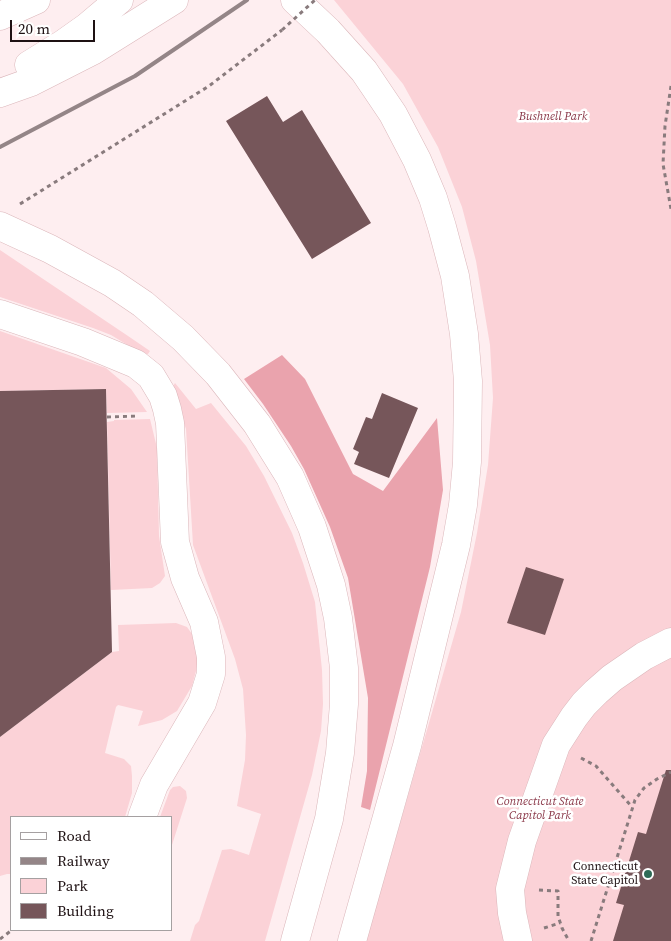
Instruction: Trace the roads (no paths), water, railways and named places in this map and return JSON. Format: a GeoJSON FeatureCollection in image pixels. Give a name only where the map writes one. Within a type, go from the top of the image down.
{"type":"FeatureCollection","features":[{"type":"Feature","properties":{"kind":"main road"},"geometry":{"type":"LineString","coordinates":[[0,16],[36,0]]}},
{"type":"Feature","properties":{"kind":"main road"},"geometry":{"type":"LineString","coordinates":[[0,80],[63,44],[119,0]]}},
{"type":"Feature","properties":{"kind":"main road"},"geometry":{"type":"LineString","coordinates":[[0,93],[31,82],[94,50],[174,0]]}},
{"type":"Feature","properties":{"kind":"main road"},"geometry":{"type":"LineString","coordinates":[[295,0],[328,31],[364,71],[393,114],[417,160],[433,198],[455,276],[464,334],[468,381],[467,462],[463,504],[456,545],[407,746],[352,941]]}},
{"type":"Feature","properties":{"kind":"main road"},"geometry":{"type":"LineString","coordinates":[[8,216],[50,249],[94,272],[128,293],[157,315],[195,350],[237,397],[269,441],[290,477],[312,526],[331,584],[341,636],[344,689],[340,753],[330,812],[295,941]]}},
{"type":"Feature","properties":{"kind":"main road"},"geometry":{"type":"LineString","coordinates":[[0,314],[83,342],[136,364],[151,376],[163,396],[167,409],[170,424],[175,542],[185,578],[204,622],[211,657],[211,674],[202,703],[157,779],[142,816]]}},
{"type":"Feature","properties":{"kind":"main road"},"geometry":{"type":"LineString","coordinates":[[518,941],[512,913],[510,889],[522,841],[556,745],[574,717],[596,692],[612,678],[644,656],[671,642]]}},
{"type":"Feature","properties":{"kind":"railway"},"geometry":{"type":"LineString","coordinates":[[0,147],[135,76],[247,0]]}},
{"type":"Feature","properties":{"kind":"place","name":"Connecticut State Capitol"},"geometry":{"type":"Point","coordinates":[648,874]}},
{"type":"Feature","properties":{"kind":"park label","name":"Bushnell Park"},"geometry":{"type":"Point","coordinates":[553,117]}},
{"type":"Feature","properties":{"kind":"park label","name":"Connecticut State Capitol Park"},"geometry":{"type":"Point","coordinates":[540,809]}}]}
